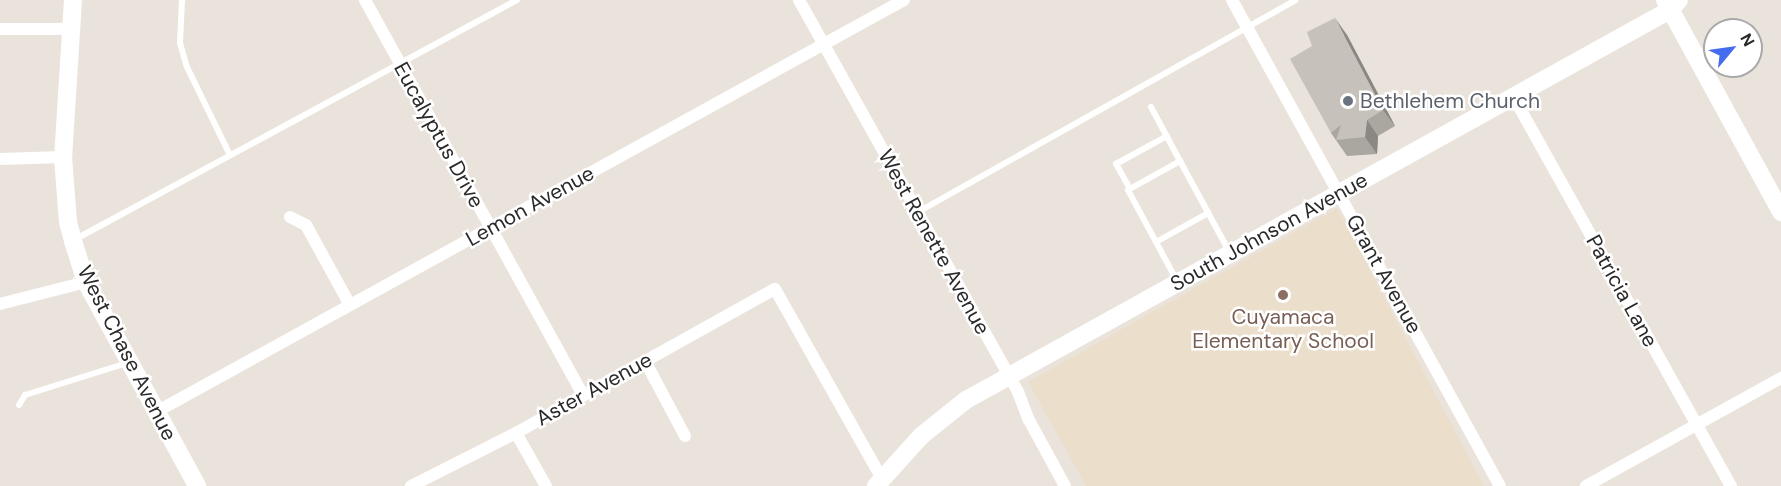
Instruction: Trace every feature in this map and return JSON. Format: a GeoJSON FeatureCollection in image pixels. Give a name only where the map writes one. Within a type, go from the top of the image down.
{"type":"FeatureCollection","features":[{"type":"Feature","properties":{"kind":"street","name":"West Chase Avenue"},"geometry":{"type":"LineString","coordinates":[[73,0],[63,157],[73,241],[86,282],[128,363],[197,486]]}},
{"type":"Feature","properties":{"kind":"street","name":"Eucalyptus Drive"},"geometry":{"type":"LineString","coordinates":[[365,0],[583,395]]}},
{"type":"Feature","properties":{"kind":"street","name":"West Renette Avenue"},"geometry":{"type":"LineString","coordinates":[[799,0],[1009,375],[1065,486]]}},
{"type":"Feature","properties":{"kind":"street","name":"Lemon Avenue"},"geometry":{"type":"LineString","coordinates":[[156,412],[904,0]]}},
{"type":"Feature","properties":{"kind":"street","name":"Grant Avenue"},"geometry":{"type":"LineString","coordinates":[[1232,0],[1500,486]]}},
{"type":"Feature","properties":{"kind":"street"},"geometry":{"type":"LineString","coordinates":[[1671,3],[1781,212]]}},
{"type":"Feature","properties":{"kind":"street","name":"South Johnson Avenue"},"geometry":{"type":"LineString","coordinates":[[879,482],[938,420],[1009,375],[1513,96],[1671,3]]}},
{"type":"Feature","properties":{"kind":"street"},"geometry":{"type":"LineString","coordinates":[[0,29],[71,29]]}},
{"type":"Feature","properties":{"kind":"street","name":"Patricia Lane"},"geometry":{"type":"LineString","coordinates":[[1513,96],[1731,486]]}},
{"type":"Feature","properties":{"kind":"street"},"geometry":{"type":"LineString","coordinates":[[0,159],[63,157]]}},
{"type":"Feature","properties":{"kind":"street"},"geometry":{"type":"LineString","coordinates":[[290,217],[306,225],[350,305]]}},
{"type":"Feature","properties":{"kind":"street"},"geometry":{"type":"LineString","coordinates":[[0,304],[86,282]]}},
{"type":"Feature","properties":{"kind":"street","name":"Aster Avenue"},"geometry":{"type":"LineString","coordinates":[[411,486],[516,432],[775,289],[879,482]]}},
{"type":"Feature","properties":{"kind":"street"},"geometry":{"type":"LineString","coordinates":[[645,361],[685,436]]}},
{"type":"Feature","properties":{"kind":"street"},"geometry":{"type":"LineString","coordinates":[[1586,486],[1781,378]]}},
{"type":"Feature","properties":{"kind":"street"},"geometry":{"type":"LineString","coordinates":[[516,432],[546,486]]}},
{"type":"Feature","properties":{"kind":"lane"},"geometry":{"type":"LineString","coordinates":[[182,0],[180,43],[187,67],[230,155]]}},
{"type":"Feature","properties":{"kind":"lane"},"geometry":{"type":"LineString","coordinates":[[73,241],[516,0]]}},
{"type":"Feature","properties":{"kind":"lane"},"geometry":{"type":"LineString","coordinates":[[917,213],[1296,0]]}},
{"type":"Feature","properties":{"kind":"lane"},"geometry":{"type":"LineString","coordinates":[[1151,107],[1230,254]]}},
{"type":"Feature","properties":{"kind":"lane"},"geometry":{"type":"LineString","coordinates":[[1167,136],[1116,164],[1178,283]]}},
{"type":"Feature","properties":{"kind":"lane"},"geometry":{"type":"LineString","coordinates":[[1130,189],[1180,161]]}},
{"type":"Feature","properties":{"kind":"lane"},"geometry":{"type":"LineString","coordinates":[[1156,242],[1209,213]]}},
{"type":"Feature","properties":{"kind":"lane"},"geometry":{"type":"LineString","coordinates":[[19,405],[26,395],[128,363]]}},
{"type":"Feature","properties":{"kind":"shaded area","name":"Cuyamaca Elementary School"},"geometry":{"type":"Polygon","coordinates":[[[1337,208],[1484,486],[1086,486],[1028,382],[1337,208]]]}},
{"type":"Feature","properties":{"kind":"building","name":"Bethlehem Church"},"geometry":{"type":"Polygon","coordinates":[[[1335,18],[1383,110],[1367,120],[1365,137],[1336,140],[1341,125],[1331,133],[1290,59],[1312,46],[1307,32],[1335,18]]]}},
{"type":"Feature","properties":{"kind":"place","name":"Bethlehem Church"},"geometry":{"type":"Point","coordinates":[1348,101]}},
{"type":"Feature","properties":{"kind":"place","name":"Cuyamaca Elementary School"},"geometry":{"type":"Point","coordinates":[1283,295]}}]}
